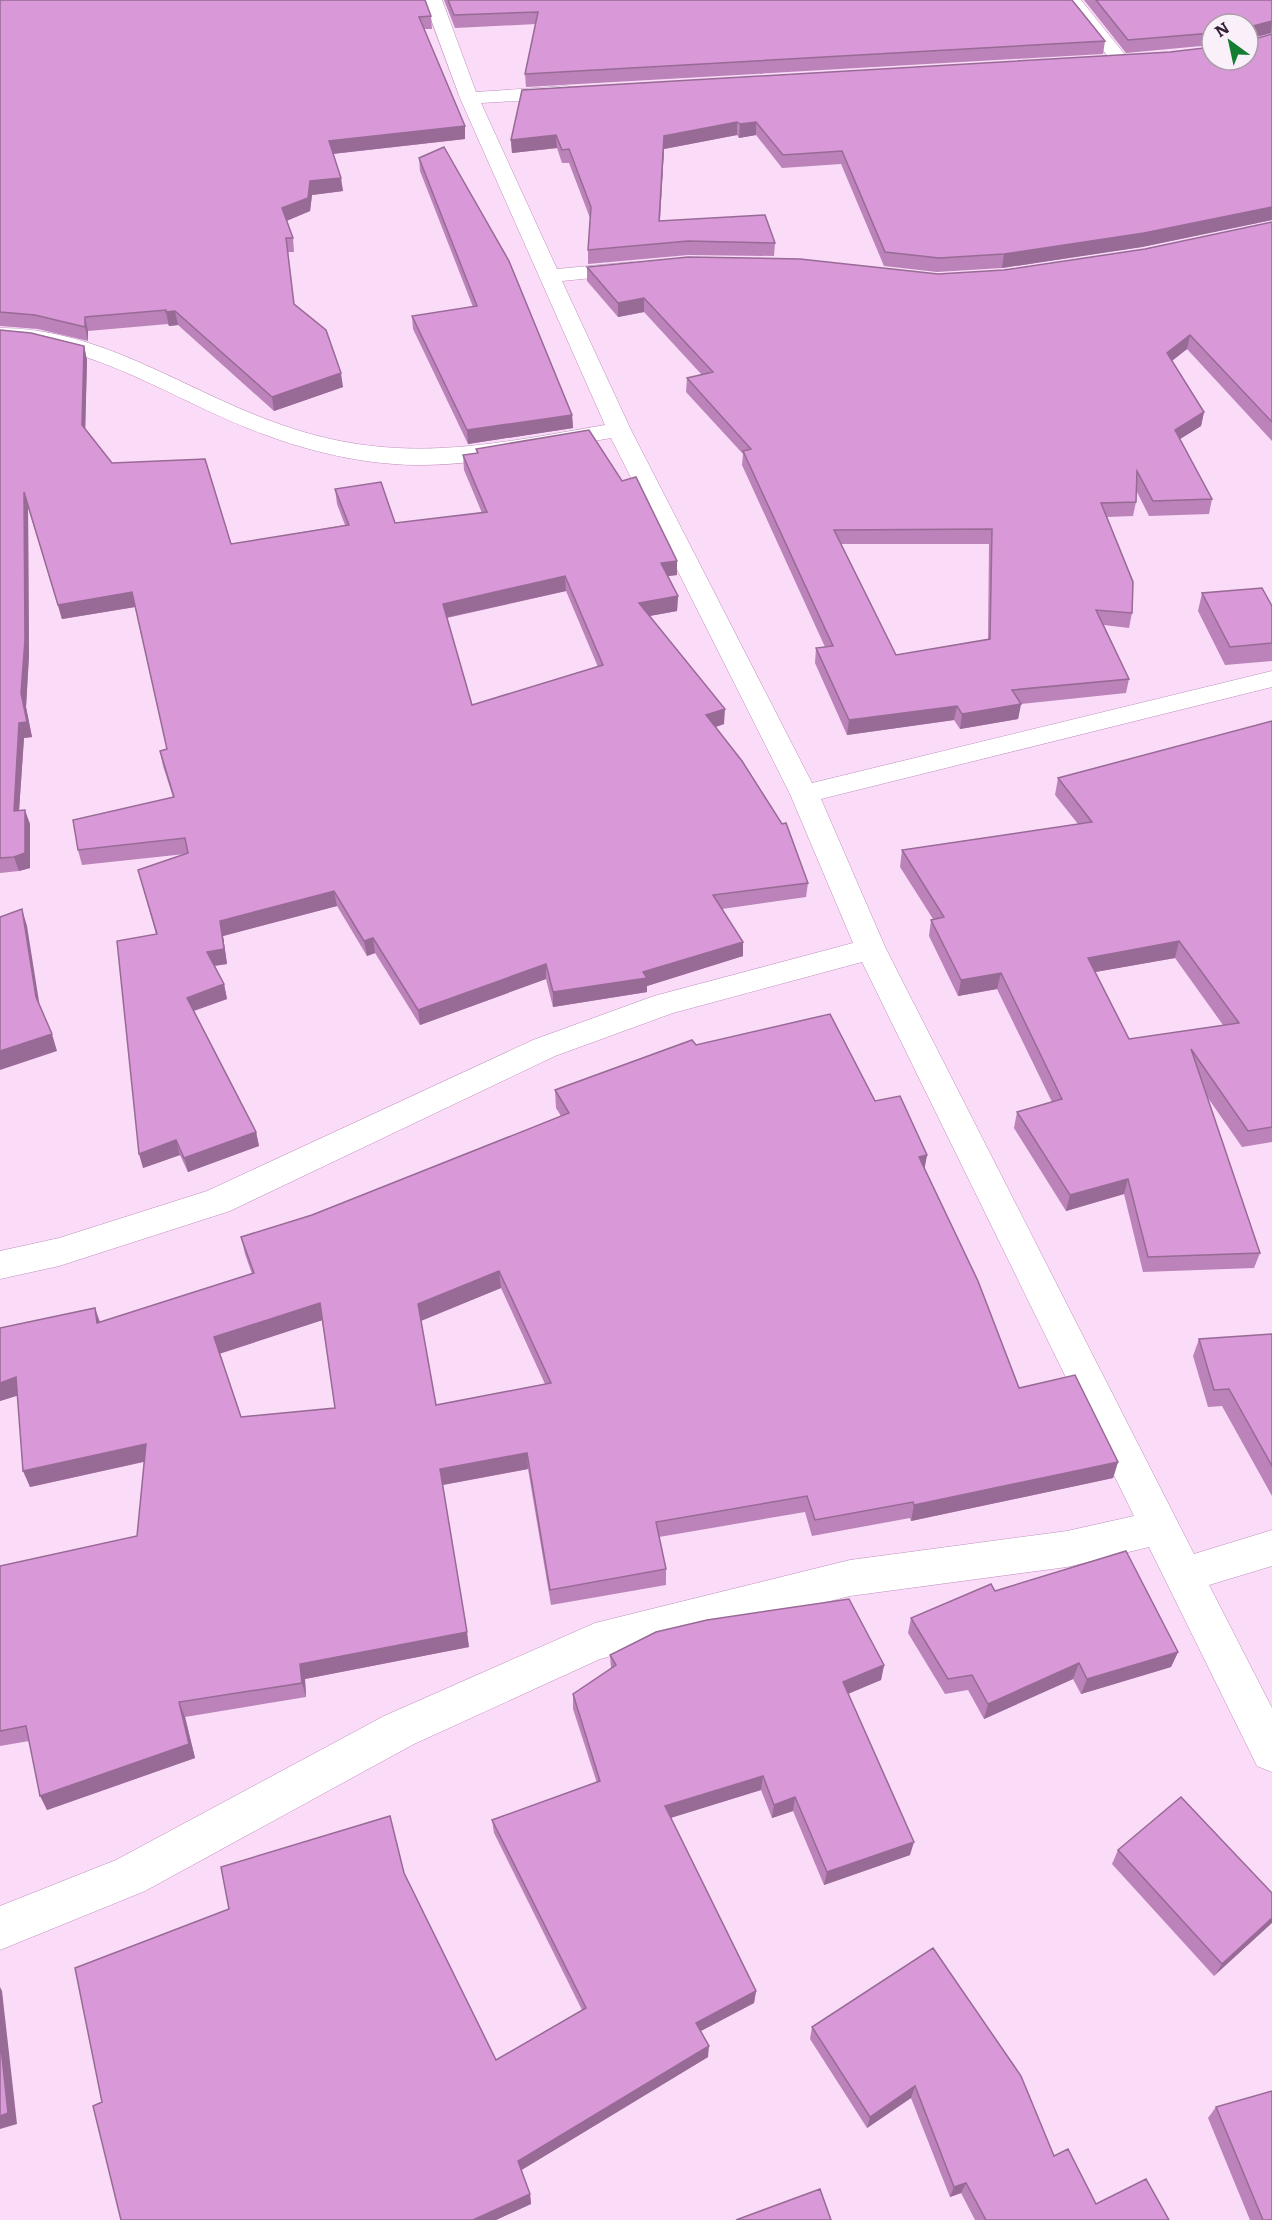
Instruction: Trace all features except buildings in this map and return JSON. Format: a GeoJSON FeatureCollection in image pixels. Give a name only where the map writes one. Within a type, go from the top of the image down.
{"type":"FeatureCollection","features":[{"type":"Feature","properties":{"kind":"street"},"geometry":{"type":"LineString","coordinates":[[433,0],[469,98],[619,430],[804,794],[871,949],[1272,1752]]}},
{"type":"Feature","properties":{"kind":"street"},"geometry":{"type":"LineString","coordinates":[[1072,0],[1120,60]]}},
{"type":"Feature","properties":{"kind":"street"},"geometry":{"type":"LineString","coordinates":[[1097,62],[1144,59]]}},
{"type":"Feature","properties":{"kind":"street"},"geometry":{"type":"LineString","coordinates":[[469,98],[587,91]]}},
{"type":"Feature","properties":{"kind":"street"},"geometry":{"type":"LineString","coordinates":[[550,276],[654,266]]}},
{"type":"Feature","properties":{"kind":"street"},"geometry":{"type":"LineString","coordinates":[[0,334],[37,337],[87,351],[274,430],[326,444],[382,455],[433,457],[498,450],[619,430]]}},
{"type":"Feature","properties":{"kind":"street"},"geometry":{"type":"LineString","coordinates":[[804,794],[1272,679]]}},
{"type":"Feature","properties":{"kind":"street"},"geometry":{"type":"LineString","coordinates":[[0,1265],[59,1252],[218,1201],[544,1048],[664,1004],[871,949]]}},
{"type":"Feature","properties":{"kind":"street"},"geometry":{"type":"LineString","coordinates":[[0,1928],[130,1876],[399,1730],[595,1642],[850,1578],[1067,1549],[1159,1527]]}},
{"type":"Feature","properties":{"kind":"street"},"geometry":{"type":"LineString","coordinates":[[1183,1575],[1272,1548]]}}]}
